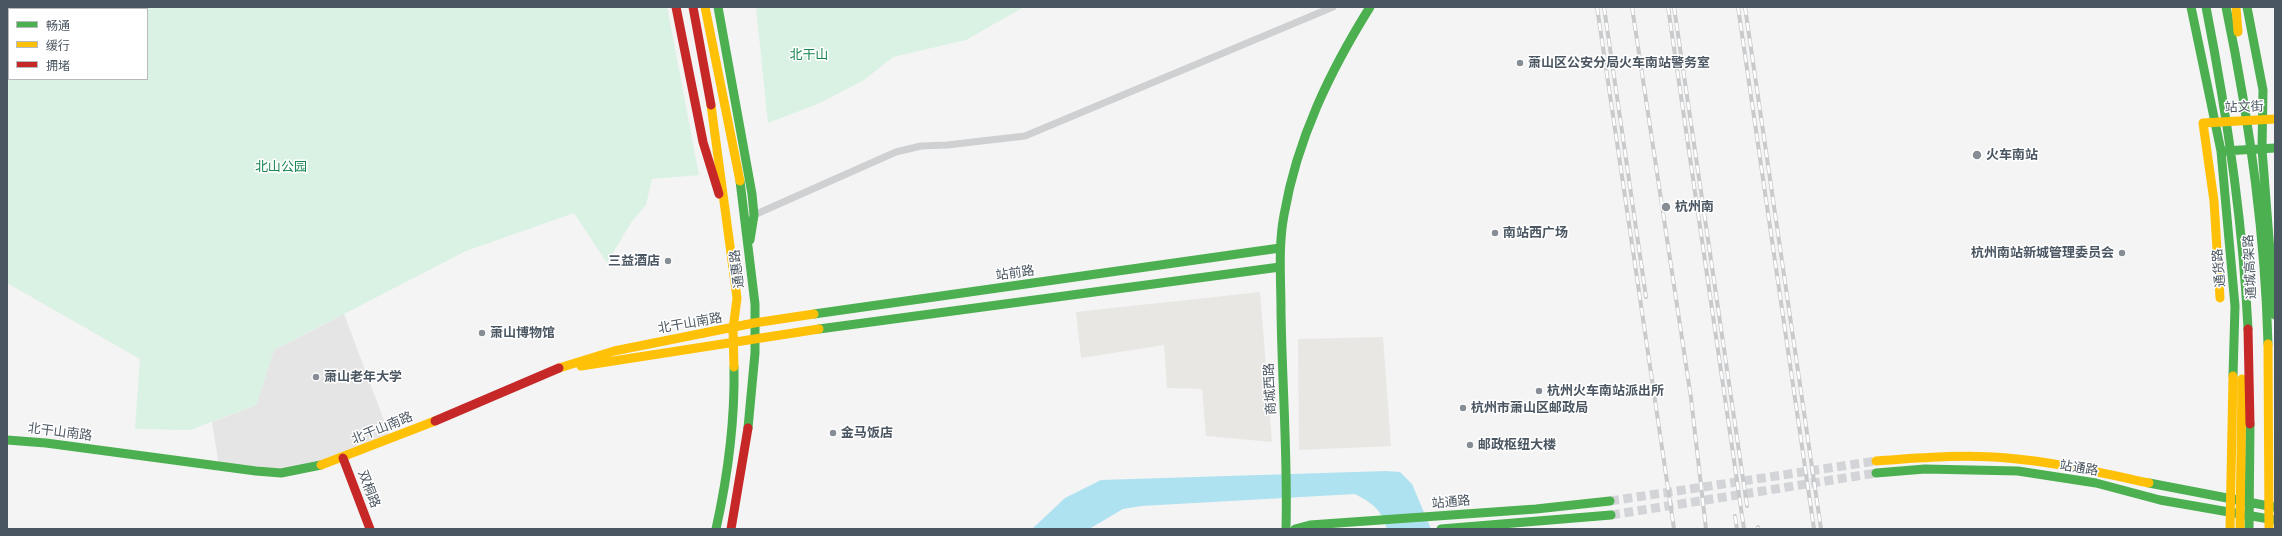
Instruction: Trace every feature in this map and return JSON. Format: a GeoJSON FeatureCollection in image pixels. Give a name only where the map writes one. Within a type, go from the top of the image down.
{"type":"FeatureCollection","features":[{"type":"Feature","properties":{"kind":"main road"},"geometry":{"type":"LineString","coordinates":[[676,7],[703,142],[717,185],[733,253]]}},
{"type":"Feature","properties":{"kind":"main road","name":"通惠路"},"geometry":{"type":"LineString","coordinates":[[692,7],[716,134],[733,253],[737,298],[733,329],[734,391],[731,441],[727,479],[716,529]]}},
{"type":"Feature","properties":{"kind":"main road","name":"通惠路"},"geometry":{"type":"LineString","coordinates":[[705,7],[741,184],[755,304],[755,338],[751,412],[731,529]]}},
{"type":"Feature","properties":{"kind":"main road"},"geometry":{"type":"LineString","coordinates":[[718,7],[740,124],[754,216],[748,254]]}},
{"type":"Feature","properties":{"kind":"main road","name":"商城西路"},"geometry":{"type":"LineString","coordinates":[[1286,529],[1287,502],[1281,346],[1280,248],[1287,195],[1302,144],[1322,94],[1344,51],[1370,7]]}},
{"type":"Feature","properties":{"kind":"main road","name":"通货路"},"geometry":{"type":"LineString","coordinates":[[2191,7],[2221,151],[2236,327],[2230,529]]}},
{"type":"Feature","properties":{"kind":"main road","name":"通城高架路"},"geometry":{"type":"LineString","coordinates":[[2206,7],[2224,97],[2240,222],[2252,424],[2249,529]]}},
{"type":"Feature","properties":{"kind":"main road","name":"通城高架路"},"geometry":{"type":"LineString","coordinates":[[2226,7],[2240,71],[2261,219],[2271,432],[2269,529]]}},
{"type":"Feature","properties":{"kind":"main road"},"geometry":{"type":"LineString","coordinates":[[2236,7],[2240,71]]}},
{"type":"Feature","properties":{"kind":"main road"},"geometry":{"type":"LineString","coordinates":[[2248,7],[2263,90],[2264,120],[2262,149],[2275,315]]}},
{"type":"Feature","properties":{"kind":"main road","name":"站文街"},"geometry":{"type":"LineString","coordinates":[[2214,122],[2275,119]]}},
{"type":"Feature","properties":{"kind":"main road"},"geometry":{"type":"LineString","coordinates":[[2214,122],[2203,123],[2214,201],[2220,298]]}},
{"type":"Feature","properties":{"kind":"main road"},"geometry":{"type":"LineString","coordinates":[[2221,151],[2275,148]]}},
{"type":"Feature","properties":{"kind":"main road","name":"站前路"},"geometry":{"type":"LineString","coordinates":[[754,323],[1280,248]]}},
{"type":"Feature","properties":{"kind":"main road"},"geometry":{"type":"LineString","coordinates":[[553,372],[609,361],[733,343],[755,338],[1280,267]]}},
{"type":"Feature","properties":{"kind":"main road","name":"北干山南路"},"geometry":{"type":"LineString","coordinates":[[7,440],[14,439],[256,471],[281,473],[313,468],[343,458],[553,372],[570,363],[614,352],[733,329],[754,323]]}},
{"type":"Feature","properties":{"kind":"main road"},"geometry":{"type":"LineString","coordinates":[[2240,529],[2242,377],[2247,326]]}},
{"type":"Feature","properties":{"kind":"main road"},"geometry":{"type":"LineString","coordinates":[[2271,432],[2275,443]]}},
{"type":"Feature","properties":{"kind":"main road","name":"站通路"},"geometry":{"type":"LineString","coordinates":[[1876,461],[1953,457],[2026,460],[2112,474],[2230,501],[2275,508]]}},
{"type":"Feature","properties":{"kind":"main road","name":"双桐路"},"geometry":{"type":"LineString","coordinates":[[343,458],[370,529]]}},
{"type":"Feature","properties":{"kind":"main road","name":"站通路"},"geometry":{"type":"LineString","coordinates":[[1876,474],[1925,469],[2018,471],[2096,483],[2142,496],[2230,514],[2275,520]]}},
{"type":"Feature","properties":{"kind":"main road","name":"站通路"},"geometry":{"type":"LineString","coordinates":[[1294,529],[1310,525],[1372,519],[1430,517],[1536,509],[1610,501]]}},
{"type":"Feature","properties":{"kind":"main road","name":"站通路"},"geometry":{"type":"LineString","coordinates":[[1441,529],[1611,515]]}},
{"type":"Feature","properties":{"kind":"street"},"geometry":{"type":"LineString","coordinates":[[754,216],[896,152],[921,146],[947,145],[1025,136],[1333,7]]}},
{"type":"Feature","properties":{"kind":"shaded area"},"geometry":{"type":"Polygon","coordinates":[[[1260,292],[1272,442],[1206,436],[1202,389],[1167,388],[1164,345],[1081,358],[1076,312],[1260,292]]]}},
{"type":"Feature","properties":{"kind":"shaded area","name":"萧山老年大学"},"geometry":{"type":"Polygon","coordinates":[[[344,314],[391,439],[313,468],[281,473],[219,466],[212,422],[256,405],[274,350],[344,314]]]}},
{"type":"Feature","properties":{"kind":"shaded area"},"geometry":{"type":"Polygon","coordinates":[[[1383,337],[1391,446],[1299,450],[1298,339],[1383,337]]]}},
{"type":"Feature","properties":{"kind":"green space","name":"北山公园"},"geometry":{"type":"Polygon","coordinates":[[[7,7],[667,7],[699,175],[652,179],[646,205],[632,221],[607,263],[574,213],[466,251],[274,350],[256,405],[190,430],[135,429],[140,359],[7,283],[7,7]]]}},
{"type":"Feature","properties":{"kind":"green space","name":"北干山"},"geometry":{"type":"Polygon","coordinates":[[[756,7],[1024,7],[966,40],[893,57],[864,80],[820,103],[768,123],[756,7]]]}},
{"type":"Feature","properties":{"kind":"water"},"geometry":{"type":"Polygon","coordinates":[[[1386,471],[1400,472],[1412,484],[1431,529],[1387,529],[1385,522],[1376,508],[1355,494],[1141,506],[1123,509],[1089,529],[1032,529],[1065,498],[1101,480],[1386,471]]]}},
{"type":"Feature","properties":{"kind":"tunnel"},"geometry":{"type":"LineString","coordinates":[[1610,501],[1876,461]]}},
{"type":"Feature","properties":{"kind":"tunnel"},"geometry":{"type":"LineString","coordinates":[[1611,515],[1876,473]]}},
{"type":"Feature","properties":{"kind":"railway"},"geometry":{"type":"LineString","coordinates":[[1597,7],[1674,529]]}},
{"type":"Feature","properties":{"kind":"railway"},"geometry":{"type":"LineString","coordinates":[[1604,7],[1646,297]]}},
{"type":"Feature","properties":{"kind":"railway"},"geometry":{"type":"LineString","coordinates":[[1632,7],[1691,398],[1706,529]]}},
{"type":"Feature","properties":{"kind":"railway"},"geometry":{"type":"LineString","coordinates":[[1668,7],[1744,529]]}},
{"type":"Feature","properties":{"kind":"railway"},"geometry":{"type":"LineString","coordinates":[[1674,7],[1747,506]]}},
{"type":"Feature","properties":{"kind":"railway"},"geometry":{"type":"LineString","coordinates":[[1738,7],[1814,529]]}},
{"type":"Feature","properties":{"kind":"railway"},"geometry":{"type":"LineString","coordinates":[[1745,7],[1821,529]]}},
{"type":"Feature","properties":{"kind":"railway"},"geometry":{"type":"LineString","coordinates":[[1735,516],[1737,529]]}},
{"type":"Feature","properties":{"kind":"traffic: fast"},"geometry":{"type":"LineString","coordinates":[[718,7],[752,194],[754,215],[750,240]]}},
{"type":"Feature","properties":{"kind":"traffic: fast"},"geometry":{"type":"LineString","coordinates":[[1286,529],[1286,474],[1280,263],[1282,227],[1297,159],[1306,133],[1329,81],[1355,31],[1370,7]]}},
{"type":"Feature","properties":{"kind":"traffic: fast"},"geometry":{"type":"LineString","coordinates":[[2191,7],[2221,151],[2235,306],[2233,376]]}},
{"type":"Feature","properties":{"kind":"traffic: fast"},"geometry":{"type":"LineString","coordinates":[[2206,7],[2221,87],[2233,168],[2246,289],[2248,329]]}},
{"type":"Feature","properties":{"kind":"traffic: fast"},"geometry":{"type":"LineString","coordinates":[[2226,7],[2249,132],[2263,259],[2268,344]]}},
{"type":"Feature","properties":{"kind":"traffic: fast"},"geometry":{"type":"LineString","coordinates":[[2247,7],[2263,90],[2262,149],[2275,315]]}},
{"type":"Feature","properties":{"kind":"traffic: fast"},"geometry":{"type":"LineString","coordinates":[[2224,151],[2275,148]]}},
{"type":"Feature","properties":{"kind":"traffic: fast"},"geometry":{"type":"LineString","coordinates":[[740,181],[755,304],[755,353],[748,428]]}},
{"type":"Feature","properties":{"kind":"traffic: fast"},"geometry":{"type":"LineString","coordinates":[[814,314],[1280,248]]}},
{"type":"Feature","properties":{"kind":"traffic: fast"},"geometry":{"type":"LineString","coordinates":[[819,329],[1280,267]]}},
{"type":"Feature","properties":{"kind":"traffic: fast"},"geometry":{"type":"LineString","coordinates":[[716,529],[730,449],[734,367]]}},
{"type":"Feature","properties":{"kind":"traffic: fast"},"geometry":{"type":"LineString","coordinates":[[2249,529],[2250,424]]}},
{"type":"Feature","properties":{"kind":"traffic: fast"},"geometry":{"type":"LineString","coordinates":[[7,440],[46,443],[281,473],[321,465]]}},
{"type":"Feature","properties":{"kind":"traffic: fast"},"geometry":{"type":"LineString","coordinates":[[1876,473],[1925,469],[2018,471],[2096,483],[2160,500],[2275,520]]}},
{"type":"Feature","properties":{"kind":"traffic: fast"},"geometry":{"type":"LineString","coordinates":[[2149,483],[2274,507]]}},
{"type":"Feature","properties":{"kind":"traffic: fast"},"geometry":{"type":"LineString","coordinates":[[1295,529],[1310,525],[1536,509],[1610,501]]}},
{"type":"Feature","properties":{"kind":"traffic: fast"},"geometry":{"type":"LineString","coordinates":[[1441,529],[1611,515]]}},
{"type":"Feature","properties":{"kind":"traffic: slow"},"geometry":{"type":"LineString","coordinates":[[705,7],[740,181]]}},
{"type":"Feature","properties":{"kind":"traffic: slow"},"geometry":{"type":"LineString","coordinates":[[2236,7],[2238,32]]}},
{"type":"Feature","properties":{"kind":"traffic: slow"},"geometry":{"type":"LineString","coordinates":[[711,105],[737,298],[733,329],[734,367]]}},
{"type":"Feature","properties":{"kind":"traffic: slow"},"geometry":{"type":"LineString","coordinates":[[2220,298],[2214,201],[2203,123],[2275,119]]}},
{"type":"Feature","properties":{"kind":"traffic: slow"},"geometry":{"type":"LineString","coordinates":[[559,368],[614,351],[754,323],[814,314]]}},
{"type":"Feature","properties":{"kind":"traffic: slow"},"geometry":{"type":"LineString","coordinates":[[581,366],[819,329]]}},
{"type":"Feature","properties":{"kind":"traffic: slow"},"geometry":{"type":"LineString","coordinates":[[2268,344],[2269,529]]}},
{"type":"Feature","properties":{"kind":"traffic: slow"},"geometry":{"type":"LineString","coordinates":[[2230,529],[2233,376]]}},
{"type":"Feature","properties":{"kind":"traffic: slow"},"geometry":{"type":"LineString","coordinates":[[2240,529],[2242,379]]}},
{"type":"Feature","properties":{"kind":"traffic: slow"},"geometry":{"type":"LineString","coordinates":[[321,465],[435,421]]}},
{"type":"Feature","properties":{"kind":"traffic: slow"},"geometry":{"type":"LineString","coordinates":[[1876,461],[1958,456],[2007,458],[2061,465],[2149,483]]}},
{"type":"Feature","properties":{"kind":"traffic: jam"},"geometry":{"type":"LineString","coordinates":[[676,7],[703,142],[719,194]]}},
{"type":"Feature","properties":{"kind":"traffic: jam"},"geometry":{"type":"LineString","coordinates":[[693,7],[711,105]]}},
{"type":"Feature","properties":{"kind":"traffic: jam"},"geometry":{"type":"LineString","coordinates":[[2248,329],[2250,424]]}},
{"type":"Feature","properties":{"kind":"traffic: jam"},"geometry":{"type":"LineString","coordinates":[[435,421],[559,368]]}},
{"type":"Feature","properties":{"kind":"traffic: jam"},"geometry":{"type":"LineString","coordinates":[[731,529],[748,428]]}},
{"type":"Feature","properties":{"kind":"traffic: jam"},"geometry":{"type":"LineString","coordinates":[[343,458],[370,529]]}},
{"type":"Feature","properties":{"kind":"place","name":"萧山区公安分局火车南站警务室"},"geometry":{"type":"Point","coordinates":[1520,63]}},
{"type":"Feature","properties":{"kind":"place","name":"火车南站"},"geometry":{"type":"Point","coordinates":[1977,155]}},
{"type":"Feature","properties":{"kind":"place","name":"杭州南"},"geometry":{"type":"Point","coordinates":[1666,207]}},
{"type":"Feature","properties":{"kind":"place","name":"南站西广场"},"geometry":{"type":"Point","coordinates":[1495,233]}},
{"type":"Feature","properties":{"kind":"place","name":"杭州南站新城管理委员会"},"geometry":{"type":"Point","coordinates":[2122,253]}},
{"type":"Feature","properties":{"kind":"place","name":"三益酒店"},"geometry":{"type":"Point","coordinates":[668,261]}},
{"type":"Feature","properties":{"kind":"place","name":"萧山博物馆"},"geometry":{"type":"Point","coordinates":[482,333]}},
{"type":"Feature","properties":{"kind":"place","name":"萧山老年大学"},"geometry":{"type":"Point","coordinates":[316,377]}},
{"type":"Feature","properties":{"kind":"place","name":"杭州火车南站派出所"},"geometry":{"type":"Point","coordinates":[1539,391]}},
{"type":"Feature","properties":{"kind":"place","name":"杭州市萧山区邮政局"},"geometry":{"type":"Point","coordinates":[1463,408]}},
{"type":"Feature","properties":{"kind":"place","name":"金马饭店"},"geometry":{"type":"Point","coordinates":[833,433]}},
{"type":"Feature","properties":{"kind":"place","name":"邮政枢纽大楼"},"geometry":{"type":"Point","coordinates":[1470,445]}}]}
